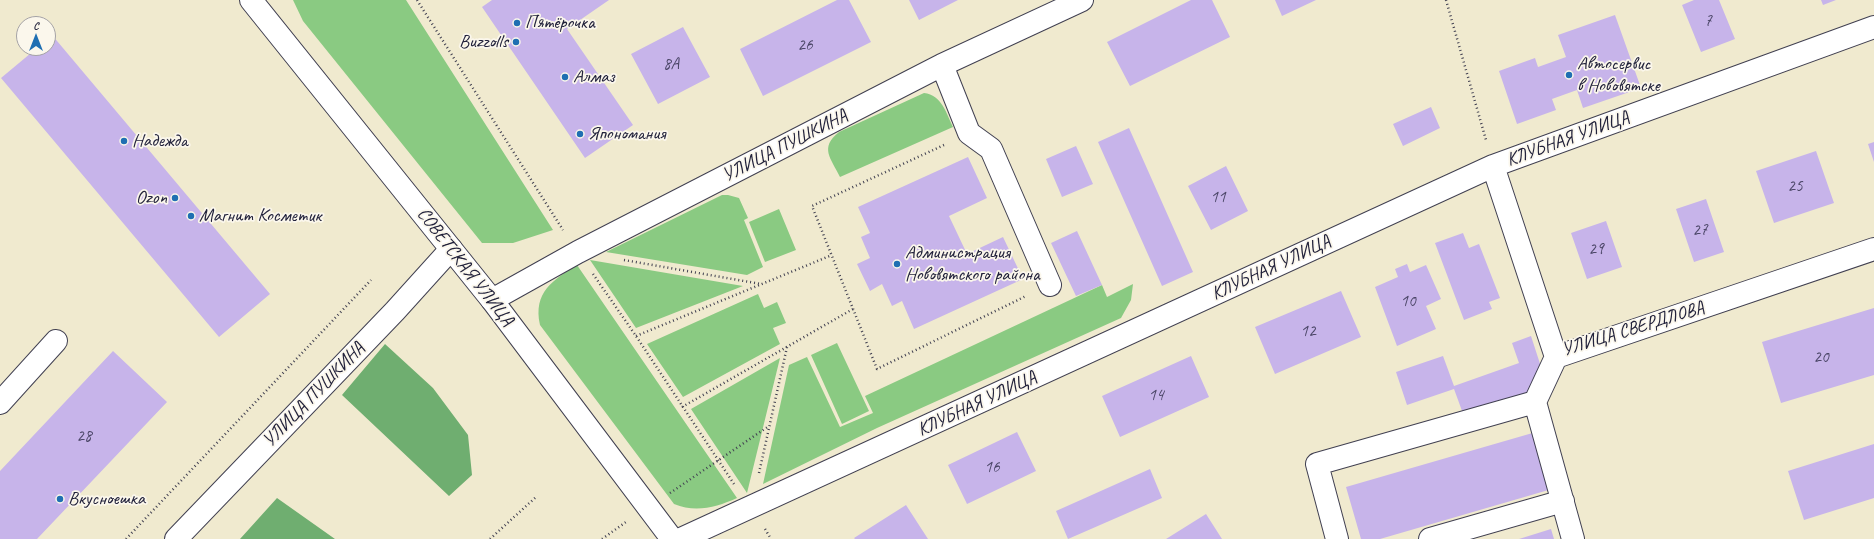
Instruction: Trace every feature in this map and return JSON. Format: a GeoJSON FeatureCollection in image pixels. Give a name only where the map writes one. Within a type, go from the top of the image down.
{"type":"FeatureCollection","features":[{"type":"Feature","properties":{"kind":"street","name":"СОВЕТСКАЯ УЛИЦА"},"geometry":{"type":"LineString","coordinates":[[252,0],[492,300],[672,539]]}},
{"type":"Feature","properties":{"kind":"street","name":"УЛИЦА ПУШКИНА"},"geometry":{"type":"LineString","coordinates":[[492,300],[578,252],[942,65],[1082,0]]}},
{"type":"Feature","properties":{"kind":"street","name":"КЛУБНАЯ УЛИЦА"},"geometry":{"type":"LineString","coordinates":[[681,539],[1493,166],[1874,28]]}},
{"type":"Feature","properties":{"kind":"street"},"geometry":{"type":"LineString","coordinates":[[942,65],[969,133],[991,149],[1050,285]]}},
{"type":"Feature","properties":{"kind":"street","name":"УЛИЦА СВЕРДЛОВА"},"geometry":{"type":"LineString","coordinates":[[1493,166],[1556,357],[1874,249]]}},
{"type":"Feature","properties":{"kind":"street","name":"УЛИЦА ПУШКИНА"},"geometry":{"type":"LineString","coordinates":[[176,539],[395,311],[451,249]]}},
{"type":"Feature","properties":{"kind":"street"},"geometry":{"type":"LineString","coordinates":[[0,403],[56,341]]}},
{"type":"Feature","properties":{"kind":"street"},"geometry":{"type":"LineString","coordinates":[[1556,357],[1535,402],[1573,539]]}},
{"type":"Feature","properties":{"kind":"street"},"geometry":{"type":"LineString","coordinates":[[1337,539],[1317,464],[1535,402]]}},
{"type":"Feature","properties":{"kind":"street"},"geometry":{"type":"LineString","coordinates":[[1430,539],[1563,501]]}},
{"type":"Feature","properties":{"kind":"path"},"geometry":{"type":"LineString","coordinates":[[1446,0],[1493,166]]}},
{"type":"Feature","properties":{"kind":"path"},"geometry":{"type":"LineString","coordinates":[[969,133],[812,206],[877,369],[1050,285]]}},
{"type":"Feature","properties":{"kind":"path"},"geometry":{"type":"LineString","coordinates":[[578,252],[762,284]]}},
{"type":"Feature","properties":{"kind":"path"},"geometry":{"type":"LineString","coordinates":[[636,336],[832,255]]}},
{"type":"Feature","properties":{"kind":"path"},"geometry":{"type":"LineString","coordinates":[[126,539],[371,280]]}},
{"type":"Feature","properties":{"kind":"path"},"geometry":{"type":"LineString","coordinates":[[682,406],[853,309]]}},
{"type":"Feature","properties":{"kind":"path"},"geometry":{"type":"LineString","coordinates":[[750,508],[770,426],[787,346]]}},
{"type":"Feature","properties":{"kind":"path"},"geometry":{"type":"LineString","coordinates":[[602,539],[770,426]]}},
{"type":"Feature","properties":{"kind":"path"},"geometry":{"type":"LineString","coordinates":[[490,539],[536,497]]}},
{"type":"Feature","properties":{"kind":"green space"},"geometry":{"type":"Polygon","coordinates":[[[293,0],[406,0],[553,230],[513,243],[482,243],[303,21],[293,0]]]}},
{"type":"Feature","properties":{"kind":"green space"},"geometry":{"type":"Polygon","coordinates":[[[924,93],[930,94],[939,101],[953,127],[840,177],[830,159],[828,148],[829,143],[839,132],[924,93]]]}},
{"type":"Feature","properties":{"kind":"green space"},"geometry":{"type":"Polygon","coordinates":[[[722,195],[739,198],[748,218],[744,220],[763,267],[747,275],[606,252],[722,195]]]}},
{"type":"Feature","properties":{"kind":"green space"},"geometry":{"type":"Polygon","coordinates":[[[779,209],[796,250],[765,262],[749,222],[779,209]]]}},
{"type":"Feature","properties":{"kind":"green space"},"geometry":{"type":"Polygon","coordinates":[[[590,260],[743,286],[636,328],[590,260]]]}},
{"type":"Feature","properties":{"kind":"green space"},"geometry":{"type":"Polygon","coordinates":[[[577,265],[737,498],[706,508],[682,507],[674,504],[540,325],[539,304],[542,295],[560,276],[577,265]]]}},
{"type":"Feature","properties":{"kind":"green space"},"geometry":{"type":"Polygon","coordinates":[[[1133,284],[1131,300],[1121,318],[877,428],[763,484],[789,365],[807,357],[840,427],[873,413],[865,396],[1102,285],[1107,297],[1133,284]]]}},
{"type":"Feature","properties":{"kind":"green space"},"geometry":{"type":"Polygon","coordinates":[[[758,294],[764,308],[777,302],[786,323],[773,328],[780,344],[683,397],[647,344],[758,294]]]}},
{"type":"Feature","properties":{"kind":"green space"},"geometry":{"type":"Polygon","coordinates":[[[837,343],[869,411],[842,424],[811,355],[837,343]]]}},
{"type":"Feature","properties":{"kind":"green space"},"geometry":{"type":"Polygon","coordinates":[[[385,344],[433,388],[468,435],[472,475],[449,496],[342,395],[385,344]]]}},
{"type":"Feature","properties":{"kind":"green space"},"geometry":{"type":"Polygon","coordinates":[[[780,358],[747,493],[691,409],[780,358]]]}},
{"type":"Feature","properties":{"kind":"green space"},"geometry":{"type":"Polygon","coordinates":[[[277,498],[335,539],[240,539],[277,498]]]}},
{"type":"Feature","properties":{"kind":"building","name":"Алмаз"},"geometry":{"type":"Polygon","coordinates":[[[492,0],[609,0],[567,29],[633,125],[585,158],[482,7],[492,0]]]}},
{"type":"Feature","properties":{"kind":"building"},"geometry":{"type":"Polygon","coordinates":[[[837,0],[849,0],[871,42],[763,96],[740,49],[837,0]]]}},
{"type":"Feature","properties":{"kind":"building"},"geometry":{"type":"Polygon","coordinates":[[[909,0],[958,0],[919,20],[909,0]]]}},
{"type":"Feature","properties":{"kind":"building"},"geometry":{"type":"Polygon","coordinates":[[[1191,0],[1212,0],[1230,37],[1130,86],[1107,42],[1191,0]]]}},
{"type":"Feature","properties":{"kind":"building"},"geometry":{"type":"Polygon","coordinates":[[[1275,0],[1316,0],[1282,16],[1275,0]]]}},
{"type":"Feature","properties":{"kind":"building"},"geometry":{"type":"Polygon","coordinates":[[[1694,0],[1719,0],[1735,39],[1701,52],[1682,5],[1694,0]]]}},
{"type":"Feature","properties":{"kind":"building"},"geometry":{"type":"Polygon","coordinates":[[[1821,0],[1836,0],[1823,5],[1821,0]]]}},
{"type":"Feature","properties":{"kind":"building"},"geometry":{"type":"Polygon","coordinates":[[[1615,15],[1641,88],[1583,108],[1577,90],[1552,99],[1556,110],[1517,124],[1499,71],[1535,58],[1538,67],[1566,57],[1558,35],[1615,15]]]}},
{"type":"Feature","properties":{"kind":"building"},"geometry":{"type":"Polygon","coordinates":[[[683,27],[710,77],[658,104],[631,54],[683,27]]]}},
{"type":"Feature","properties":{"kind":"building"},"geometry":{"type":"Polygon","coordinates":[[[56,40],[270,294],[219,337],[1,78],[27,56],[56,56],[56,40]]]}},
{"type":"Feature","properties":{"kind":"building"},"geometry":{"type":"Polygon","coordinates":[[[1431,107],[1440,128],[1403,146],[1393,124],[1431,107]]]}},
{"type":"Feature","properties":{"kind":"building"},"geometry":{"type":"Polygon","coordinates":[[[1129,128],[1193,272],[1162,286],[1098,142],[1129,128]]]}},
{"type":"Feature","properties":{"kind":"building"},"geometry":{"type":"Polygon","coordinates":[[[1874,142],[1874,162],[1868,144],[1874,142]]]}},
{"type":"Feature","properties":{"kind":"building"},"geometry":{"type":"Polygon","coordinates":[[[1076,146],[1093,184],[1062,197],[1046,159],[1076,146]]]}},
{"type":"Feature","properties":{"kind":"building"},"geometry":{"type":"Polygon","coordinates":[[[1816,151],[1834,203],[1774,223],[1756,171],[1816,151]]]}},
{"type":"Feature","properties":{"kind":"building"},"geometry":{"type":"Polygon","coordinates":[[[968,157],[987,198],[949,216],[967,254],[1003,237],[1023,279],[914,329],[902,301],[892,306],[882,284],[870,291],[857,264],[870,258],[861,237],[870,233],[858,207],[968,157]]]}},
{"type":"Feature","properties":{"kind":"building"},"geometry":{"type":"Polygon","coordinates":[[[1226,166],[1248,211],[1211,230],[1188,186],[1226,166]]]}},
{"type":"Feature","properties":{"kind":"building"},"geometry":{"type":"Polygon","coordinates":[[[1706,199],[1724,252],[1694,262],[1676,209],[1706,199]]]}},
{"type":"Feature","properties":{"kind":"building"},"geometry":{"type":"Polygon","coordinates":[[[1606,221],[1622,267],[1587,279],[1571,233],[1606,221]]]}},
{"type":"Feature","properties":{"kind":"building"},"geometry":{"type":"Polygon","coordinates":[[[1077,231],[1102,285],[1076,296],[1051,243],[1077,231]]]}},
{"type":"Feature","properties":{"kind":"building"},"geometry":{"type":"Polygon","coordinates":[[[1463,233],[1469,248],[1479,244],[1500,298],[1489,302],[1492,309],[1464,320],[1435,243],[1463,233]]]}},
{"type":"Feature","properties":{"kind":"building"},"geometry":{"type":"Polygon","coordinates":[[[1407,264],[1410,272],[1426,265],[1441,299],[1426,306],[1436,329],[1397,346],[1375,287],[1398,277],[1395,269],[1407,264]]]}},
{"type":"Feature","properties":{"kind":"building"},"geometry":{"type":"Polygon","coordinates":[[[1341,291],[1361,337],[1275,374],[1255,327],[1341,291]]]}},
{"type":"Feature","properties":{"kind":"building"},"geometry":{"type":"Polygon","coordinates":[[[1874,308],[1874,375],[1781,403],[1762,342],[1874,308]]]}},
{"type":"Feature","properties":{"kind":"building"},"geometry":{"type":"Polygon","coordinates":[[[1531,336],[1543,373],[1529,397],[1465,419],[1454,389],[1407,405],[1396,372],[1443,356],[1454,386],[1519,363],[1512,343],[1531,336]]]}},
{"type":"Feature","properties":{"kind":"building"},"geometry":{"type":"Polygon","coordinates":[[[113,351],[167,402],[37,539],[0,539],[0,471],[113,351]]]}},
{"type":"Feature","properties":{"kind":"building"},"geometry":{"type":"Polygon","coordinates":[[[1191,356],[1209,397],[1120,437],[1102,396],[1191,356]]]}},
{"type":"Feature","properties":{"kind":"building"},"geometry":{"type":"Polygon","coordinates":[[[1017,432],[1036,471],[967,504],[948,465],[1017,432]]]}},
{"type":"Feature","properties":{"kind":"building"},"geometry":{"type":"Polygon","coordinates":[[[1536,432],[1552,489],[1380,539],[1361,539],[1346,487],[1536,432]]]}},
{"type":"Feature","properties":{"kind":"building"},"geometry":{"type":"Polygon","coordinates":[[[1874,444],[1874,498],[1804,520],[1788,471],[1874,444]]]}},
{"type":"Feature","properties":{"kind":"building"},"geometry":{"type":"Polygon","coordinates":[[[1150,469],[1162,498],[1068,539],[1056,511],[1150,469]]]}},
{"type":"Feature","properties":{"kind":"building"},"geometry":{"type":"Polygon","coordinates":[[[906,505],[928,539],[854,538],[906,505]]]}},
{"type":"Feature","properties":{"kind":"building"},"geometry":{"type":"Polygon","coordinates":[[[1206,514],[1222,539],[1166,539],[1206,514]]]}},
{"type":"Feature","properties":{"kind":"building"},"geometry":{"type":"Polygon","coordinates":[[[1551,529],[1554,539],[1519,539],[1551,529]]]}},
{"type":"Feature","properties":{"kind":"place","name":"Пятёрочка"},"geometry":{"type":"Point","coordinates":[517,23]}},
{"type":"Feature","properties":{"kind":"place","name":"Buzzolls"},"geometry":{"type":"Point","coordinates":[516,42]}},
{"type":"Feature","properties":{"kind":"place","name":"Автосервис в Нововятске"},"geometry":{"type":"Point","coordinates":[1569,75]}},
{"type":"Feature","properties":{"kind":"place","name":"Алмаз"},"geometry":{"type":"Point","coordinates":[565,77]}},
{"type":"Feature","properties":{"kind":"place","name":"Япономания"},"geometry":{"type":"Point","coordinates":[580,134]}},
{"type":"Feature","properties":{"kind":"place","name":"Надежда"},"geometry":{"type":"Point","coordinates":[124,141]}},
{"type":"Feature","properties":{"kind":"place","name":"Ozon"},"geometry":{"type":"Point","coordinates":[175,198]}},
{"type":"Feature","properties":{"kind":"place","name":"Магнит Косметик"},"geometry":{"type":"Point","coordinates":[191,216]}},
{"type":"Feature","properties":{"kind":"place","name":"Администрация Нововятского района"},"geometry":{"type":"Point","coordinates":[897,264]}},
{"type":"Feature","properties":{"kind":"place","name":"Вкусноешка"},"geometry":{"type":"Point","coordinates":[60,499]}}]}
